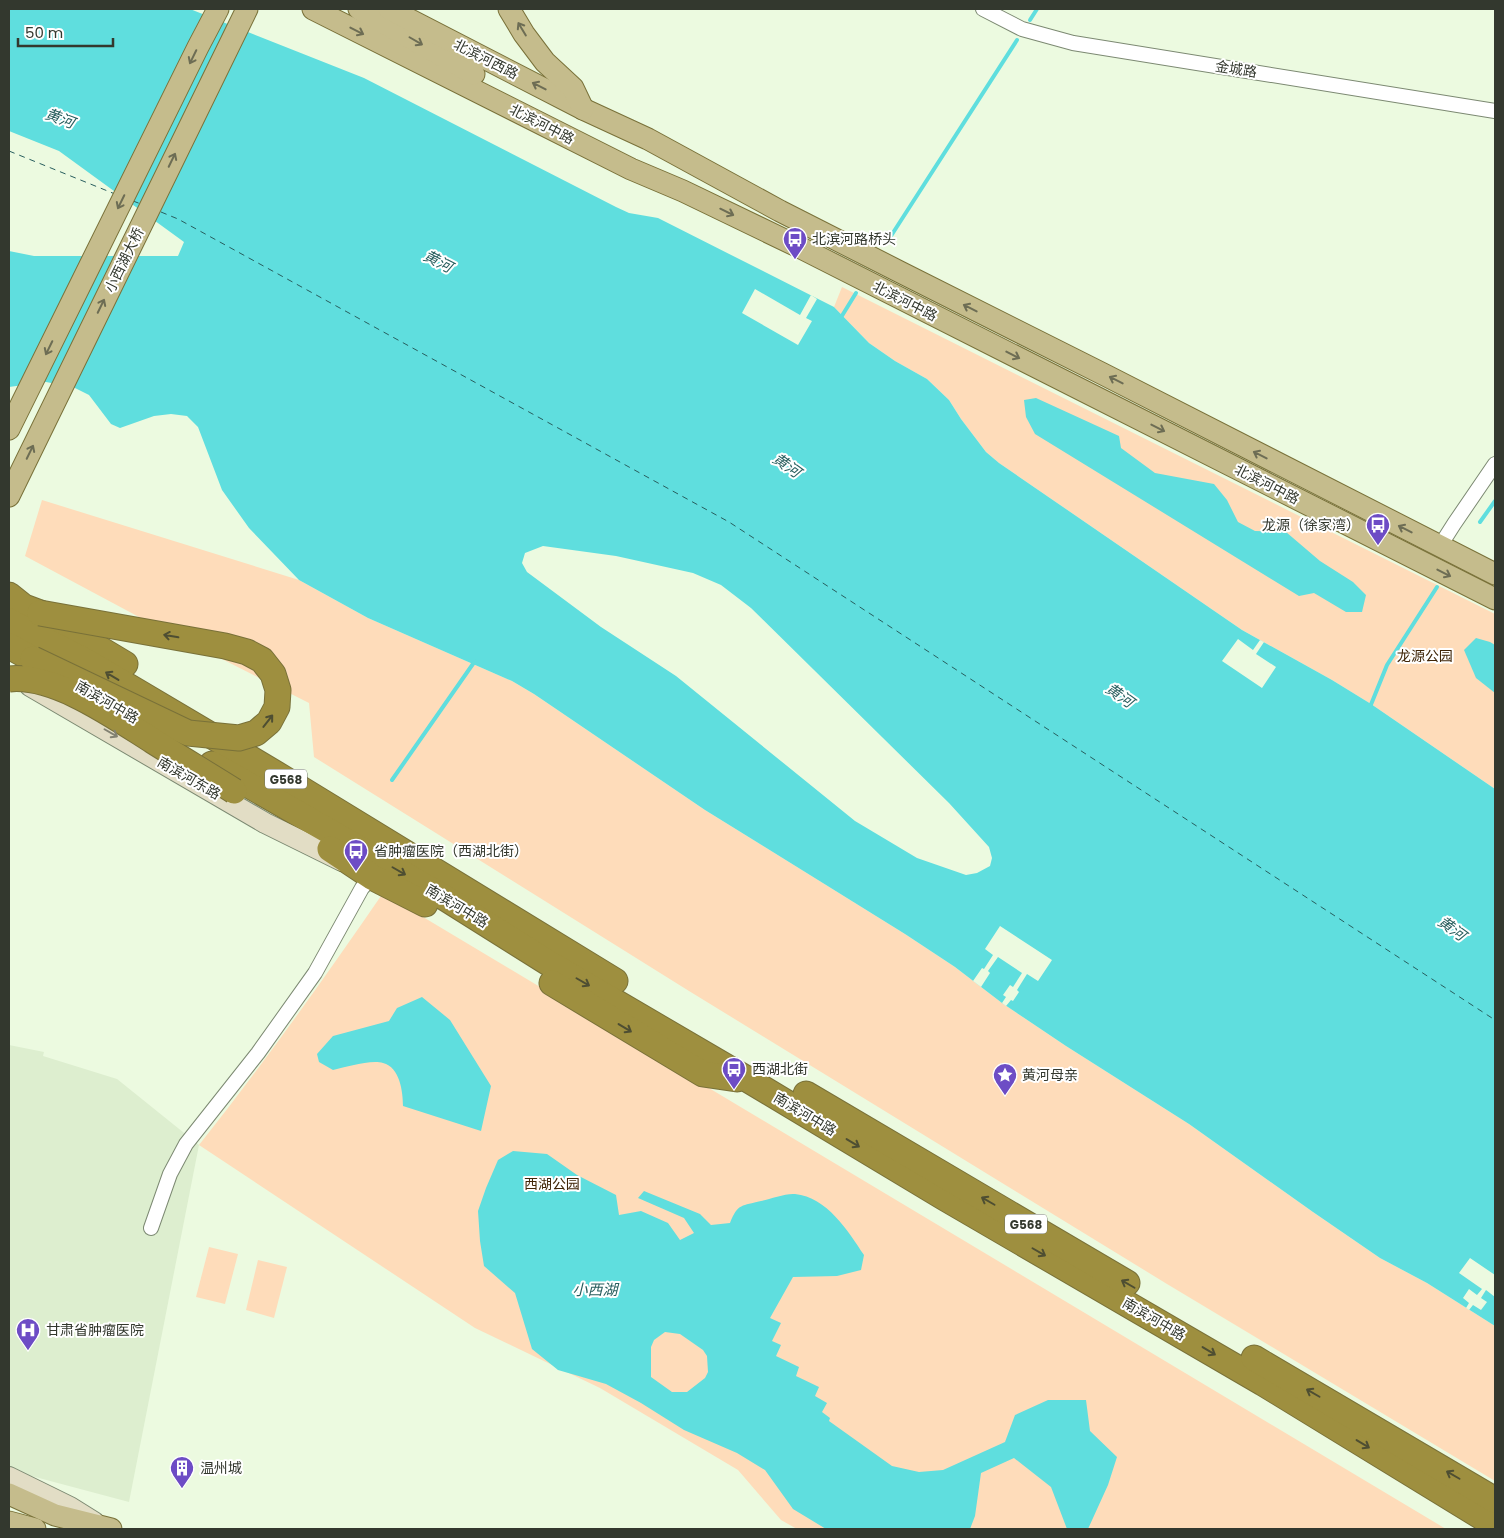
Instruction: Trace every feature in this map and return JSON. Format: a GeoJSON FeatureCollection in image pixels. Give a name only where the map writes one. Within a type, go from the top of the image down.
{"type":"FeatureCollection","features":[{"type":"Feature","properties":{"kind":"highway"},"geometry":{"type":"LineString","coordinates":[[9,595],[24,607],[40,613],[225,646],[246,652],[262,660],[273,674],[278,690],[277,707],[269,722],[256,733],[239,738],[188,733],[33,659]]}},
{"type":"Feature","properties":{"kind":"highway"},"geometry":{"type":"LineString","coordinates":[[40,613],[427,846],[544,924],[558,947]]}},
{"type":"Feature","properties":{"kind":"highway","name":"南滨河中路"},"geometry":{"type":"LineString","coordinates":[[9,621],[89,663],[284,778],[558,947],[1495,1500]]}},
{"type":"Feature","properties":{"kind":"highway","name":"南滨河中路"},"geometry":{"type":"LineString","coordinates":[[9,646],[442,896],[547,962],[712,1058],[945,1198],[1263,1383],[1495,1525]]}},
{"type":"Feature","properties":{"kind":"highway"},"geometry":{"type":"LineString","coordinates":[[9,679],[40,682],[75,695],[234,791],[287,820],[372,877],[435,910],[596,1011],[703,1074],[752,1082]]}},
{"type":"Feature","properties":{"kind":"main road","name":"北滨河中路"},"geometry":{"type":"LineString","coordinates":[[313,9],[631,169],[683,191],[858,277],[1495,599]]}},
{"type":"Feature","properties":{"kind":"main road"},"geometry":{"type":"LineString","coordinates":[[359,9],[475,75],[636,159],[683,191]]}},
{"type":"Feature","properties":{"kind":"main road","name":"北滨河西路"},"geometry":{"type":"LineString","coordinates":[[389,9],[583,109]]}},
{"type":"Feature","properties":{"kind":"main road"},"geometry":{"type":"LineString","coordinates":[[509,9],[524,34],[545,62],[572,88],[583,109]]}},
{"type":"Feature","properties":{"kind":"main road","name":"小西湖大桥"},"geometry":{"type":"LineString","coordinates":[[9,429],[216,10]]}},
{"type":"Feature","properties":{"kind":"main road","name":"小西湖大桥"},"geometry":{"type":"LineString","coordinates":[[9,496],[246,14]]}},
{"type":"Feature","properties":{"kind":"main road","name":"北滨河中路"},"geometry":{"type":"LineString","coordinates":[[583,109],[648,139],[780,211],[1495,574]]}},
{"type":"Feature","properties":{"kind":"main road"},"geometry":{"type":"LineString","coordinates":[[9,1494],[55,1515],[107,1528]]}},
{"type":"Feature","properties":{"kind":"main road"},"geometry":{"type":"LineString","coordinates":[[9,1522],[35,1529]]}},
{"type":"Feature","properties":{"kind":"street","name":"金城路"},"geometry":{"type":"LineString","coordinates":[[983,9],[1022,29],[1073,43],[1495,111]]}},
{"type":"Feature","properties":{"kind":"street"},"geometry":{"type":"LineString","coordinates":[[1440,546],[1495,464]]}},
{"type":"Feature","properties":{"kind":"street","name":"南滨河东路"},"geometry":{"type":"LineString","coordinates":[[9,673],[265,823],[372,877]]}},
{"type":"Feature","properties":{"kind":"street"},"geometry":{"type":"LineString","coordinates":[[151,1228],[170,1174],[186,1144],[258,1053],[299,996],[315,973],[362,888],[372,877]]}},
{"type":"Feature","properties":{"kind":"street"},"geometry":{"type":"LineString","coordinates":[[9,1477],[70,1507],[107,1528]]}},
{"type":"Feature","properties":{"kind":"shaded area"},"geometry":{"type":"Polygon","coordinates":[[[9,1045],[44,1052],[43,1056],[117,1079],[199,1145],[129,1502],[9,1470],[9,1045]]]}},
{"type":"Feature","properties":{"kind":"green space","name":"龙源公园"},"geometry":{"type":"Polygon","coordinates":[[[842,287],[1495,614],[1495,789],[1371,704],[1242,630],[999,463],[986,452],[949,400],[927,379],[895,361],[869,343],[834,307],[842,287]]]}},
{"type":"Feature","properties":{"kind":"green space"},"geometry":{"type":"Polygon","coordinates":[[[42,500],[299,580],[368,618],[512,681],[705,810],[955,967],[1002,1003],[1189,1124],[1380,1258],[1427,1283],[1495,1326],[1495,1481],[1167,1284],[689,991],[314,757],[309,703],[139,617],[25,556],[42,500]]]}},
{"type":"Feature","properties":{"kind":"green space","name":"西湖公园"},"geometry":{"type":"Polygon","coordinates":[[[383,893],[1446,1529],[797,1529],[781,1520],[738,1470],[600,1388],[475,1328],[199,1145],[293,1020],[383,893]]]}},
{"type":"Feature","properties":{"kind":"green space"},"geometry":{"type":"Polygon","coordinates":[[[209,1247],[238,1254],[225,1304],[196,1297],[209,1247]]]}},
{"type":"Feature","properties":{"kind":"green space"},"geometry":{"type":"Polygon","coordinates":[[[258,1260],[287,1267],[274,1318],[246,1310],[258,1260]]]}},
{"type":"Feature","properties":{"kind":"water","name":"黄河"},"geometry":{"type":"Polygon","coordinates":[[[9,9],[190,9],[364,78],[616,207],[629,213],[658,218],[834,307],[869,343],[895,361],[927,379],[949,400],[986,452],[999,463],[1242,630],[1371,704],[1495,789],[1495,1326],[1427,1283],[1380,1258],[1189,1124],[1002,1003],[955,967],[705,810],[534,694],[512,681],[368,618],[299,580],[249,528],[222,490],[198,427],[187,416],[171,414],[154,416],[120,428],[111,424],[89,395],[73,387],[46,382],[9,387],[9,251],[34,256],[178,256],[184,242],[59,151],[9,131],[9,9]],[[543,546],[525,553],[522,563],[527,572],[601,627],[676,676],[855,821],[917,858],[966,875],[977,873],[990,866],[992,858],[989,847],[949,803],[751,608],[721,585],[693,573],[616,556],[543,546]]]}},
{"type":"Feature","properties":{"kind":"water"},"geometry":{"type":"Polygon","coordinates":[[[1036,398],[1119,436],[1121,448],[1155,473],[1214,484],[1227,500],[1238,522],[1255,531],[1286,532],[1320,561],[1353,582],[1366,595],[1362,612],[1346,612],[1314,593],[1299,596],[1035,434],[1026,417],[1024,400],[1036,398]]]}},
{"type":"Feature","properties":{"kind":"water"},"geometry":{"type":"Polygon","coordinates":[[[1476,638],[1495,645],[1495,693],[1476,678],[1464,650],[1476,638]]]}},
{"type":"Feature","properties":{"kind":"water"},"geometry":{"type":"Polygon","coordinates":[[[422,997],[450,1020],[491,1086],[481,1131],[403,1106],[397,1075],[389,1065],[372,1062],[333,1070],[319,1062],[317,1054],[333,1036],[389,1021],[397,1008],[422,997]]]}},
{"type":"Feature","properties":{"kind":"water","name":"小西湖"},"geometry":{"type":"Polygon","coordinates":[[[513,1151],[547,1154],[577,1175],[616,1195],[619,1215],[641,1211],[668,1223],[680,1240],[694,1233],[684,1218],[638,1198],[644,1191],[700,1214],[711,1225],[730,1223],[741,1206],[783,1195],[795,1194],[817,1201],[827,1208],[844,1226],[864,1255],[861,1270],[837,1276],[793,1277],[770,1318],[781,1323],[772,1341],[781,1345],[776,1356],[799,1367],[796,1376],[819,1387],[815,1396],[827,1403],[822,1412],[830,1418],[829,1421],[892,1466],[919,1472],[943,1470],[1005,1442],[1015,1415],[1048,1400],[1086,1400],[1090,1431],[1117,1457],[1108,1485],[1088,1529],[1067,1529],[1051,1487],[1014,1458],[981,1473],[975,1516],[970,1529],[826,1529],[793,1509],[765,1470],[737,1453],[684,1430],[606,1384],[558,1370],[532,1349],[515,1293],[484,1266],[478,1211],[498,1160],[513,1151]],[[665,1332],[654,1340],[651,1347],[651,1377],[672,1392],[687,1392],[705,1378],[708,1372],[707,1356],[703,1350],[680,1334],[665,1332]]]}},
{"type":"Feature","properties":{"kind":"pier"},"geometry":{"type":"Polygon","coordinates":[[[755,289],[800,315],[811,295],[817,299],[806,318],[812,321],[798,345],[742,313],[755,289]]]}},
{"type":"Feature","properties":{"kind":"pier"},"geometry":{"type":"Polygon","coordinates":[[[1238,639],[1253,650],[1260,640],[1264,642],[1256,654],[1276,667],[1262,688],[1222,661],[1238,639]]]}},
{"type":"Feature","properties":{"kind":"pier"},"geometry":{"type":"Polygon","coordinates":[[[1000,926],[1052,960],[1038,981],[1027,974],[1017,990],[1019,992],[1013,1001],[1011,1000],[1006,1006],[1002,1003],[1006,997],[1003,995],[1010,985],[1013,987],[1022,973],[998,957],[988,971],[990,973],[981,987],[973,981],[993,955],[985,949],[1000,926]]]}},
{"type":"Feature","properties":{"kind":"pier"},"geometry":{"type":"Polygon","coordinates":[[[1470,1258],[1495,1275],[1495,1297],[1486,1290],[1481,1298],[1487,1302],[1481,1310],[1473,1305],[1469,1310],[1466,1308],[1469,1303],[1463,1298],[1469,1289],[1477,1295],[1482,1289],[1459,1273],[1470,1258]]]}},
{"type":"Feature","properties":{"kind":"waterway"},"geometry":{"type":"LineString","coordinates":[[1030,20],[1037,9]]}},
{"type":"Feature","properties":{"kind":"waterway"},"geometry":{"type":"LineString","coordinates":[[889,239],[1017,40]]}},
{"type":"Feature","properties":{"kind":"waterway"},"geometry":{"type":"LineString","coordinates":[[840,319],[856,293]]}},
{"type":"Feature","properties":{"kind":"waterway"},"geometry":{"type":"LineString","coordinates":[[1480,522],[1495,501]]}},
{"type":"Feature","properties":{"kind":"waterway"},"geometry":{"type":"LineString","coordinates":[[1370,707],[1387,665],[1437,587]]}},
{"type":"Feature","properties":{"kind":"waterway"},"geometry":{"type":"LineString","coordinates":[[392,780],[475,661]]}},
{"type":"Feature","properties":{"kind":"ferry route"},"geometry":{"type":"LineString","coordinates":[[9,151],[115,194]]}},
{"type":"Feature","properties":{"kind":"ferry route"},"geometry":{"type":"LineString","coordinates":[[133,201],[141,204]]}},
{"type":"Feature","properties":{"kind":"ferry route"},"geometry":{"type":"LineString","coordinates":[[161,212],[178,219],[729,522],[1495,1020]]}},
{"type":"Feature","properties":{"kind":"place","name":"北滨河路桥头"},"geometry":{"type":"Point","coordinates":[795,260]}},
{"type":"Feature","properties":{"kind":"place","name":"龙源（徐家湾）"},"geometry":{"type":"Point","coordinates":[1378,546]}},
{"type":"Feature","properties":{"kind":"place","name":"省肿瘤医院（西湖北街）"},"geometry":{"type":"Point","coordinates":[356,872]}},
{"type":"Feature","properties":{"kind":"place","name":"西湖北街"},"geometry":{"type":"Point","coordinates":[734,1090]}},
{"type":"Feature","properties":{"kind":"place","name":"黄河母亲"},"geometry":{"type":"Point","coordinates":[1005,1096]}},
{"type":"Feature","properties":{"kind":"place","name":"甘肃省肿瘤医院"},"geometry":{"type":"Point","coordinates":[28,1351]}},
{"type":"Feature","properties":{"kind":"place","name":"温州城"},"geometry":{"type":"Point","coordinates":[182,1489]}}]}
